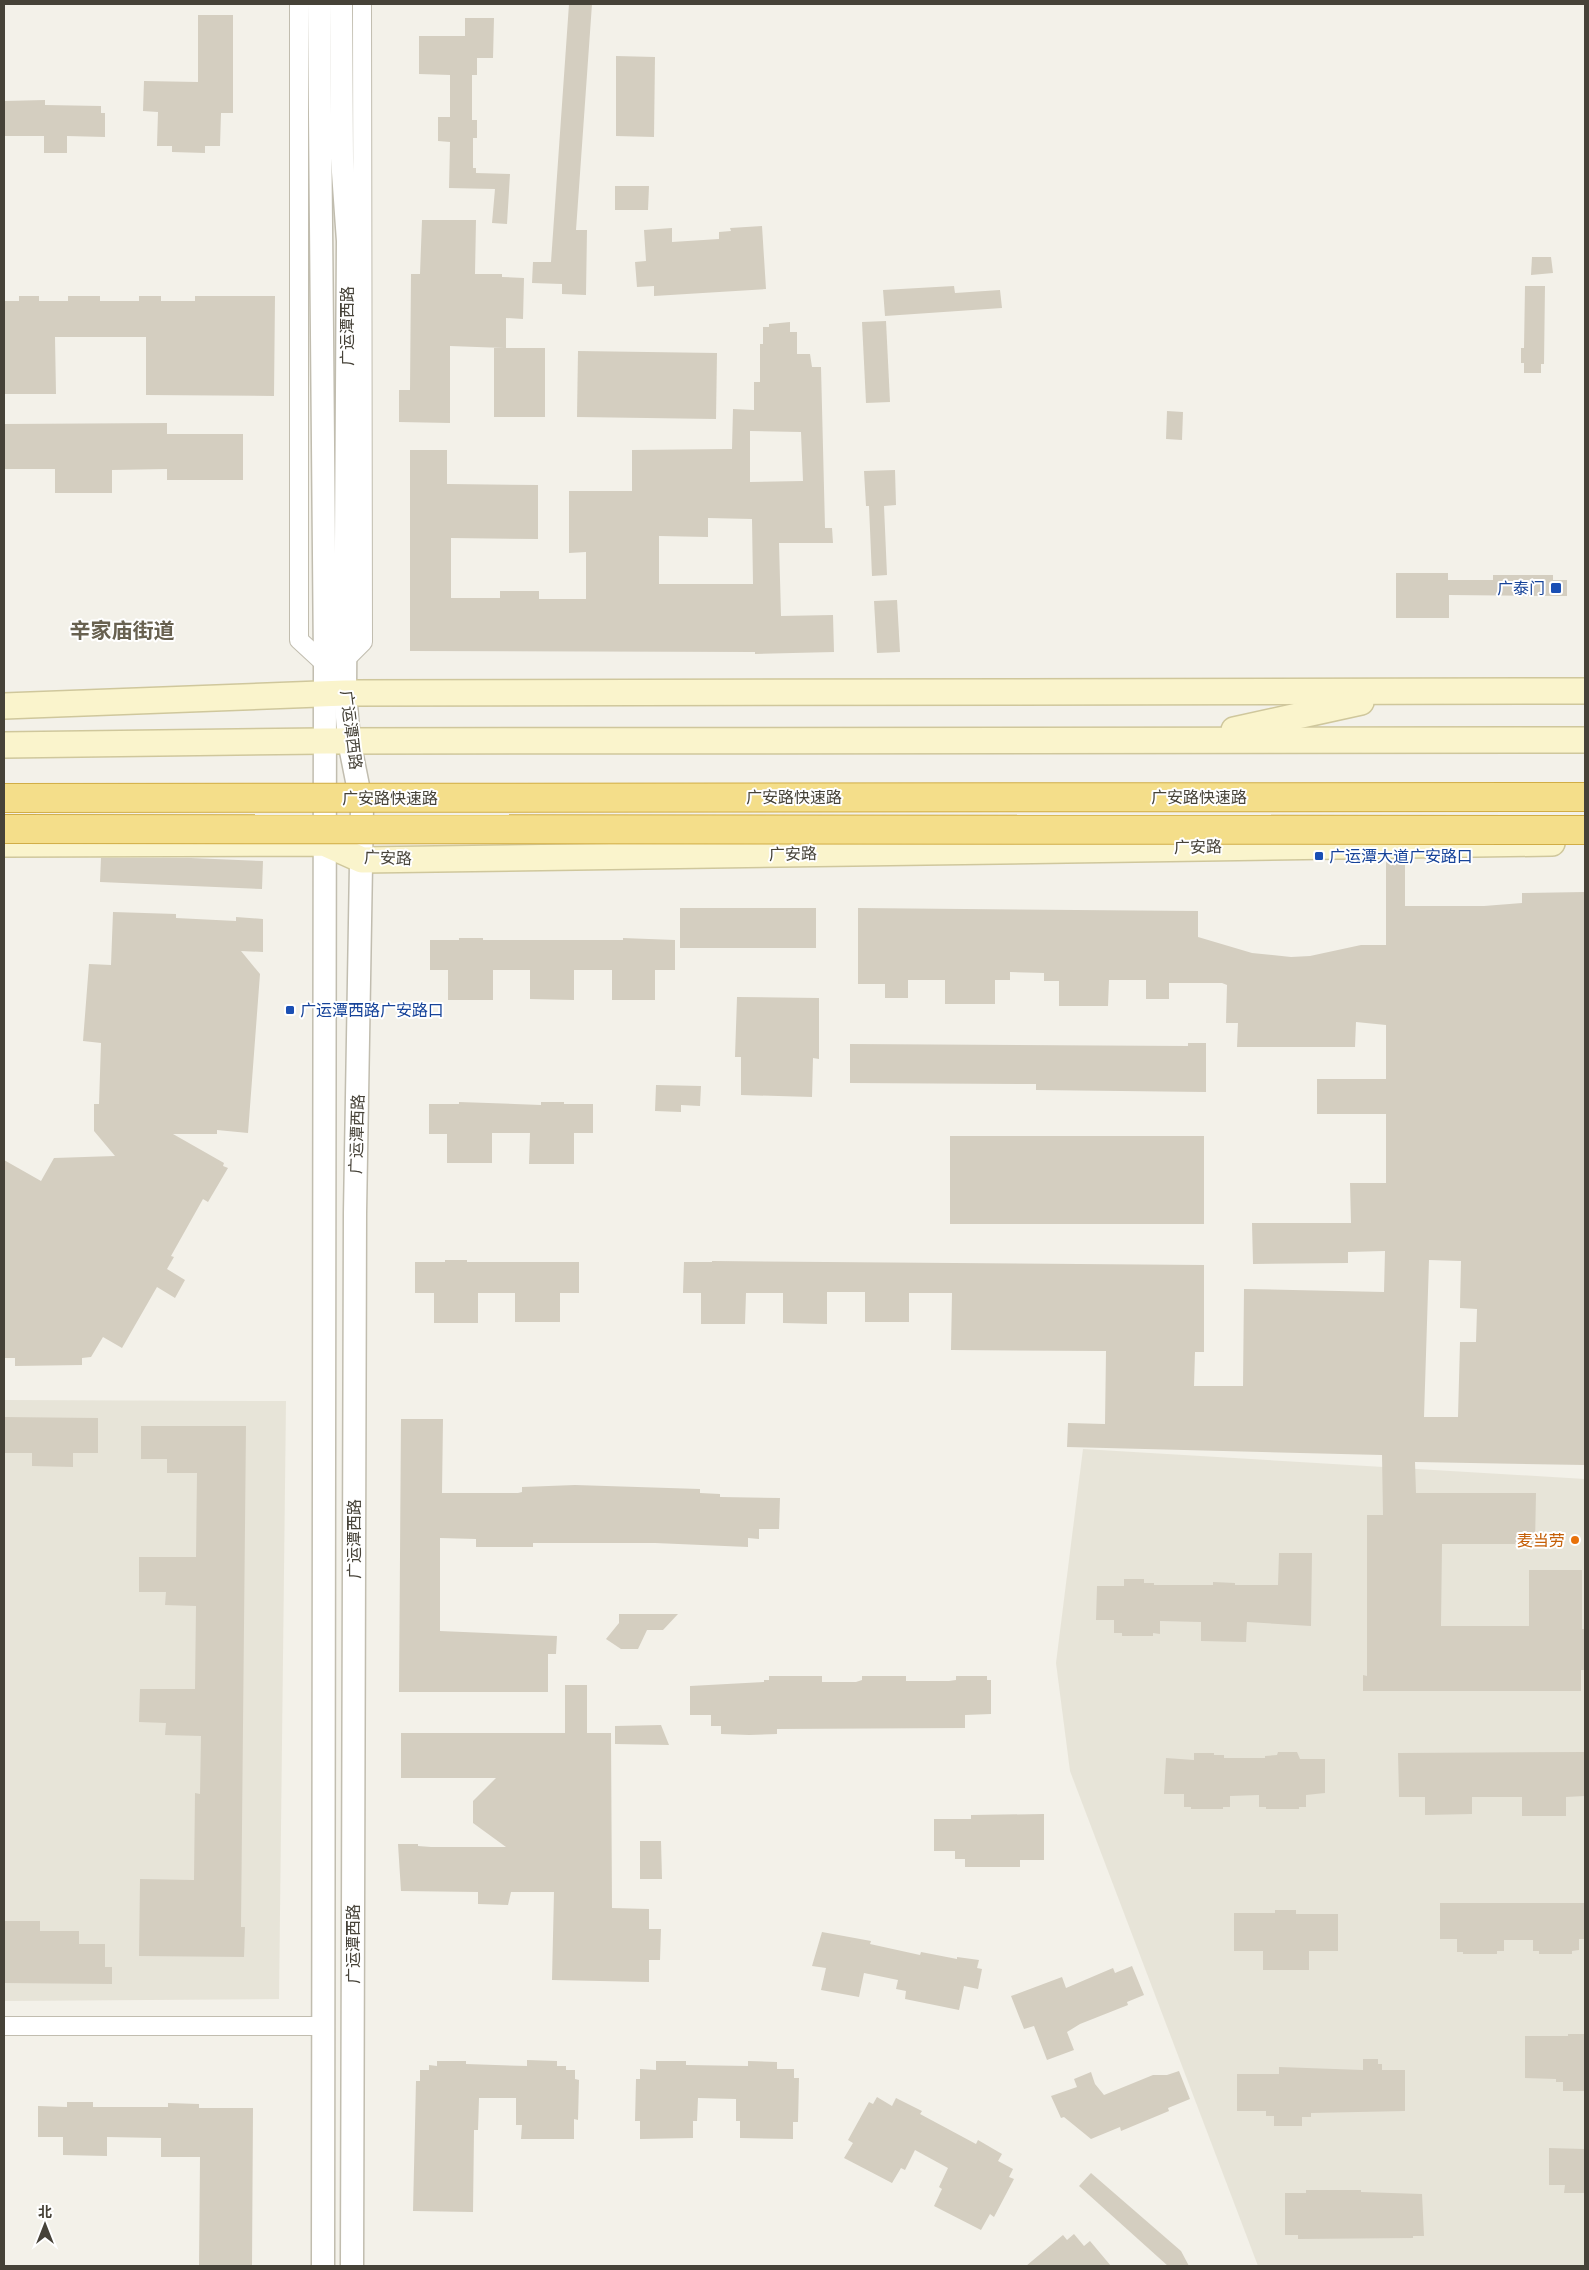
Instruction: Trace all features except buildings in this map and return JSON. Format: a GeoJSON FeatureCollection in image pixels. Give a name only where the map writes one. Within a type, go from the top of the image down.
{"type":"FeatureCollection","features":[{"type":"Feature","properties":{"kind":"highway","name":"广安路快速路"},"geometry":{"type":"LineString","coordinates":[[4,798],[1585,796]]}},
{"type":"Feature","properties":{"kind":"highway","name":"广安路快速路"},"geometry":{"type":"LineString","coordinates":[[4,829],[1585,830]]}},
{"type":"Feature","properties":{"kind":"main road"},"geometry":{"type":"LineString","coordinates":[[4,706],[335,693],[1585,691]]}},
{"type":"Feature","properties":{"kind":"main road"},"geometry":{"type":"LineString","coordinates":[[1187,740],[1410,692]]}},
{"type":"Feature","properties":{"kind":"main road"},"geometry":{"type":"LineString","coordinates":[[4,745],[323,741],[1585,740]]}},
{"type":"Feature","properties":{"kind":"main road"},"geometry":{"type":"LineString","coordinates":[[4,808],[362,806],[1585,786]]}},
{"type":"Feature","properties":{"kind":"main road","name":"广安路"},"geometry":{"type":"LineString","coordinates":[[4,844],[324,843],[362,860],[1585,843]]}},
{"type":"Feature","properties":{"kind":"street"},"geometry":{"type":"LineString","coordinates":[[299,4],[299,640],[335,662],[363,642],[362,4]]}},
{"type":"Feature","properties":{"kind":"street","name":"广运潭西路"},"geometry":{"type":"LineString","coordinates":[[319,4],[335,662],[335,693],[323,741],[325,806],[323,2266]]}},
{"type":"Feature","properties":{"kind":"street","name":"广运潭西路"},"geometry":{"type":"LineString","coordinates":[[335,662],[348,241],[342,158],[341,4]]}},
{"type":"Feature","properties":{"kind":"street","name":"广运潭西路"},"geometry":{"type":"LineString","coordinates":[[335,693],[349,742],[362,806],[355,1213],[352,2266]]}},
{"type":"Feature","properties":{"kind":"street"},"geometry":{"type":"LineString","coordinates":[[4,2026],[322,2026]]}},
{"type":"Feature","properties":{"kind":"shaded area"},"geometry":{"type":"Polygon","coordinates":[[[4,1400],[286,1401],[279,1999],[4,2001],[4,1400]]]}},
{"type":"Feature","properties":{"kind":"shaded area"},"geometry":{"type":"Polygon","coordinates":[[[1083,1449],[1585,1479],[1585,2266],[1258,2266],[1070,1771],[1056,1663],[1083,1449]]]}},
{"type":"Feature","properties":{"kind":"place","name":"广泰门"},"geometry":{"type":"Point","coordinates":[1556,588]}},
{"type":"Feature","properties":{"kind":"place","name":"广运潭大道广安路口"},"geometry":{"type":"Point","coordinates":[1319,856]}},
{"type":"Feature","properties":{"kind":"place","name":"广运潭西路广安路口"},"geometry":{"type":"Point","coordinates":[290,1010]}},
{"type":"Feature","properties":{"kind":"place","name":"麦当劳"},"geometry":{"type":"Point","coordinates":[1575,1540]}},
{"type":"Feature","properties":{"kind":"district","name":"辛家庙街道"},"geometry":{"type":"Point","coordinates":[122,630]}}]}
